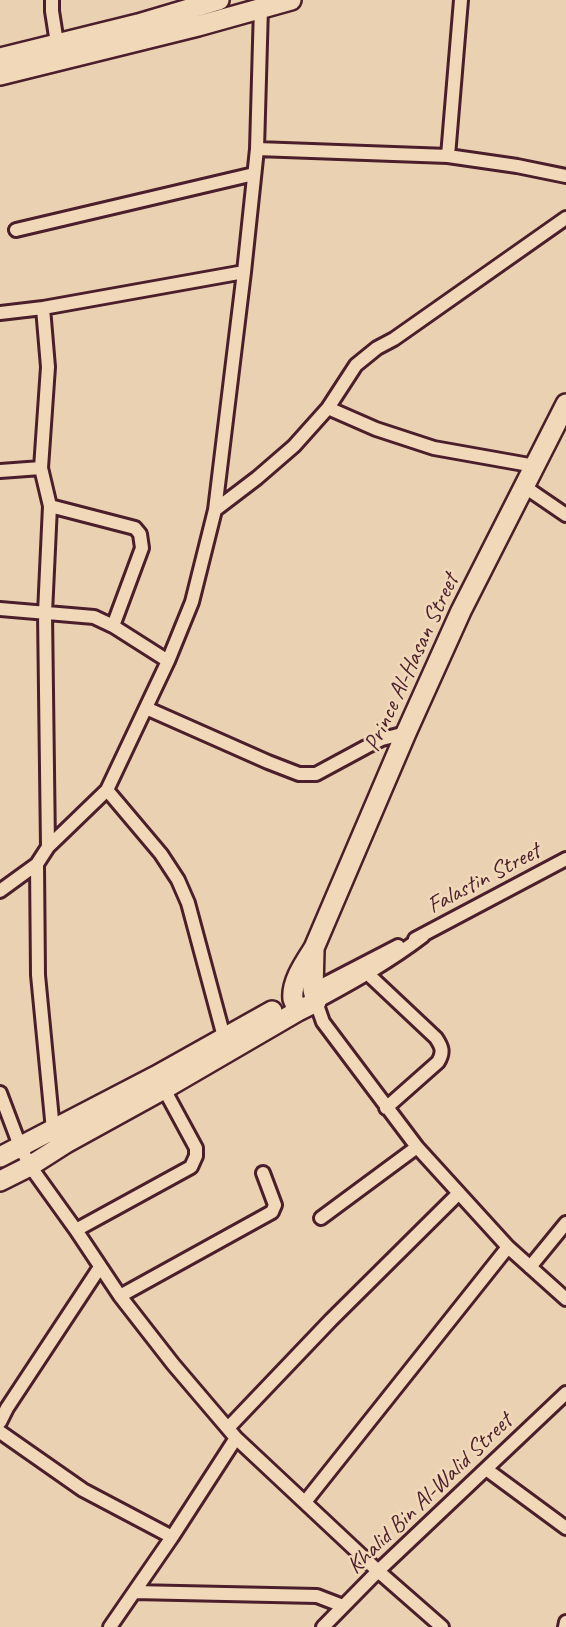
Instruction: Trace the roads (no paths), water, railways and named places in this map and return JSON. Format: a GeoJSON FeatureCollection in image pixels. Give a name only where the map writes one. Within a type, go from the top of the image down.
{"type":"FeatureCollection","features":[{"type":"Feature","properties":{"kind":"main road"},"geometry":{"type":"LineString","coordinates":[[0,58],[138,24],[219,0]]}},
{"type":"Feature","properties":{"kind":"main road"},"geometry":{"type":"LineString","coordinates":[[0,75],[291,0]]}},
{"type":"Feature","properties":{"kind":"main road","name":"Prince Al-Hasan Street"},"geometry":{"type":"LineString","coordinates":[[305,1001],[297,980],[314,948],[461,611],[566,404]]}},
{"type":"Feature","properties":{"kind":"main road"},"geometry":{"type":"LineString","coordinates":[[0,1157],[156,1076],[224,1037],[305,1001]]}},
{"type":"Feature","properties":{"kind":"main road"},"geometry":{"type":"LineString","coordinates":[[0,1181],[164,1089],[305,1001]]}},
{"type":"Feature","properties":{"kind":"street"},"geometry":{"type":"LineString","coordinates":[[52,0],[57,43]]}},
{"type":"Feature","properties":{"kind":"street"},"geometry":{"type":"LineString","coordinates":[[448,156],[461,0]]}},
{"type":"Feature","properties":{"kind":"street"},"geometry":{"type":"LineString","coordinates":[[0,891],[37,864],[48,847],[107,790],[168,661],[192,602],[215,510],[244,272],[257,149],[261,7]]}},
{"type":"Feature","properties":{"kind":"street"},"geometry":{"type":"LineString","coordinates":[[257,149],[448,156],[566,176]]}},
{"type":"Feature","properties":{"kind":"street"},"geometry":{"type":"LineString","coordinates":[[16,230],[254,174]]}},
{"type":"Feature","properties":{"kind":"street"},"geometry":{"type":"LineString","coordinates":[[215,510],[294,446],[328,408],[356,365],[566,218]]}},
{"type":"Feature","properties":{"kind":"street"},"geometry":{"type":"LineString","coordinates":[[0,298],[1,313],[244,272]]}},
{"type":"Feature","properties":{"kind":"street"},"geometry":{"type":"LineString","coordinates":[[43,308],[48,367],[41,468],[50,506],[45,613],[48,847]]}},
{"type":"Feature","properties":{"kind":"street"},"geometry":{"type":"LineString","coordinates":[[328,408],[376,429],[434,448],[535,466]]}},
{"type":"Feature","properties":{"kind":"street"},"geometry":{"type":"LineString","coordinates":[[0,471],[41,468]]}},
{"type":"Feature","properties":{"kind":"street"},"geometry":{"type":"LineString","coordinates":[[525,487],[566,515]]}},
{"type":"Feature","properties":{"kind":"street"},"geometry":{"type":"LineString","coordinates":[[50,506],[135,528],[140,534],[142,548],[113,626]]}},
{"type":"Feature","properties":{"kind":"street"},"geometry":{"type":"LineString","coordinates":[[0,609],[94,617],[168,661]]}},
{"type":"Feature","properties":{"kind":"street"},"geometry":{"type":"LineString","coordinates":[[146,708],[299,774],[316,774],[382,739],[406,733]]}},
{"type":"Feature","properties":{"kind":"street"},"geometry":{"type":"LineString","coordinates":[[107,790],[161,854],[178,880],[188,903],[224,1037]]}},
{"type":"Feature","properties":{"kind":"street","name":"Falastin Street"},"geometry":{"type":"LineString","coordinates":[[305,1001],[396,947],[423,936],[566,859]]}},
{"type":"Feature","properties":{"kind":"street"},"geometry":{"type":"LineString","coordinates":[[37,864],[38,975],[53,1130]]}},
{"type":"Feature","properties":{"kind":"street","name":"Falastin Street"},"geometry":{"type":"LineString","coordinates":[[305,1001],[368,974],[423,936]]}},
{"type":"Feature","properties":{"kind":"street"},"geometry":{"type":"LineString","coordinates":[[368,974],[436,1038],[442,1048],[442,1056],[438,1062],[386,1108]]}},
{"type":"Feature","properties":{"kind":"street"},"geometry":{"type":"LineString","coordinates":[[305,1001],[416,1147],[508,1247],[566,1298]]}},
{"type":"Feature","properties":{"kind":"street"},"geometry":{"type":"LineString","coordinates":[[305,1001],[323,1022]]}},
{"type":"Feature","properties":{"kind":"street"},"geometry":{"type":"LineString","coordinates":[[76,1230],[191,1167],[197,1148],[164,1089]]}},
{"type":"Feature","properties":{"kind":"street"},"geometry":{"type":"LineString","coordinates":[[0,1093],[30,1166],[120,1296],[173,1364],[232,1433],[378,1571],[443,1627]]}},
{"type":"Feature","properties":{"kind":"street"},"geometry":{"type":"LineString","coordinates":[[321,1218],[416,1147]]}},
{"type":"Feature","properties":{"kind":"street"},"geometry":{"type":"LineString","coordinates":[[120,1296],[272,1212],[275,1205],[263,1173]]}},
{"type":"Feature","properties":{"kind":"street"},"geometry":{"type":"LineString","coordinates":[[110,1627],[172,1537],[232,1433],[331,1320],[459,1193]]}},
{"type":"Feature","properties":{"kind":"street"},"geometry":{"type":"LineString","coordinates":[[530,1268],[566,1223]]}},
{"type":"Feature","properties":{"kind":"street"},"geometry":{"type":"LineString","coordinates":[[305,1502],[508,1247]]}},
{"type":"Feature","properties":{"kind":"street"},"geometry":{"type":"LineString","coordinates":[[0,1422],[100,1267]]}},
{"type":"Feature","properties":{"kind":"street","name":"Khalid Bin Al-Walid Street"},"geometry":{"type":"LineString","coordinates":[[323,1627],[378,1571],[566,1393]]}},
{"type":"Feature","properties":{"kind":"street"},"geometry":{"type":"LineString","coordinates":[[0,1432],[83,1490],[172,1537]]}},
{"type":"Feature","properties":{"kind":"street"},"geometry":{"type":"LineString","coordinates":[[486,1469],[566,1528]]}},
{"type":"Feature","properties":{"kind":"street"},"geometry":{"type":"LineString","coordinates":[[134,1592],[317,1596],[343,1606]]}},
{"type":"Feature","properties":{"kind":"street"},"geometry":{"type":"LineString","coordinates":[[565,1627],[566,1622]]}}]}
